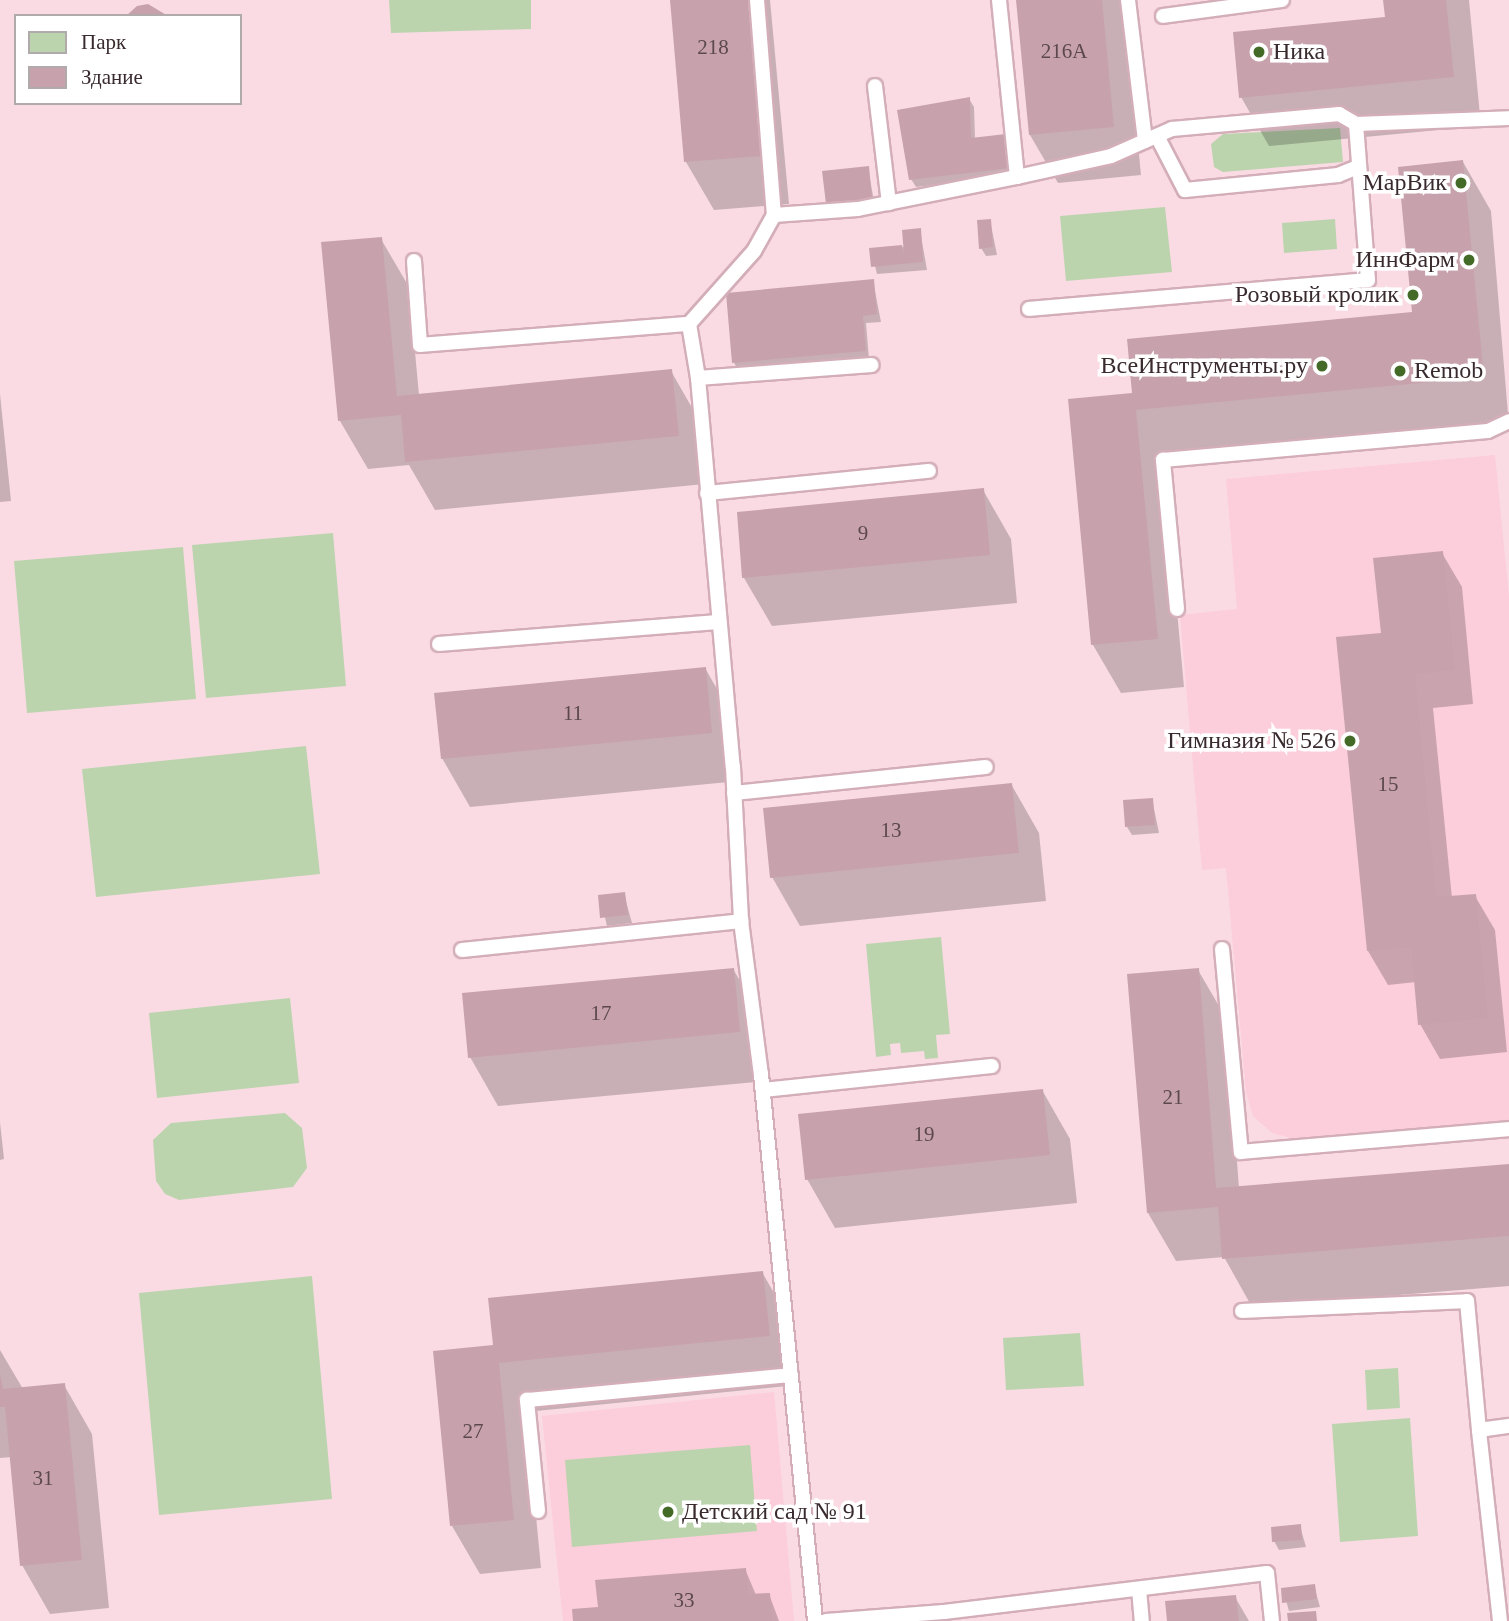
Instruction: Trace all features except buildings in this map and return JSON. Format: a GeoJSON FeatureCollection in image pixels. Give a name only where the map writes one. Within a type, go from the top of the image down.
{"type":"FeatureCollection","features":[{"type":"Feature","properties":{"kind":"lane"},"geometry":{"type":"LineString","coordinates":[[414,261],[420,345],[690,324],[754,251],[774,215],[757,0]]}},
{"type":"Feature","properties":{"kind":"lane"},"geometry":{"type":"LineString","coordinates":[[999,0],[1017,177]]}},
{"type":"Feature","properties":{"kind":"lane"},"geometry":{"type":"LineString","coordinates":[[1128,0],[1151,138],[1185,190],[1338,175],[1358,167]]}},
{"type":"Feature","properties":{"kind":"lane"},"geometry":{"type":"LineString","coordinates":[[1163,16],[1282,0]]}},
{"type":"Feature","properties":{"kind":"lane"},"geometry":{"type":"LineString","coordinates":[[875,86],[889,203]]}},
{"type":"Feature","properties":{"kind":"lane"},"geometry":{"type":"LineString","coordinates":[[774,215],[889,203],[1017,177],[1111,156],[1172,129],[1339,114],[1356,124],[1509,118]]}},
{"type":"Feature","properties":{"kind":"lane"},"geometry":{"type":"LineString","coordinates":[[1030,309],[1368,280],[1356,124]]}},
{"type":"Feature","properties":{"kind":"lane"},"geometry":{"type":"LineString","coordinates":[[690,324],[698,378],[717,622],[734,793],[741,921],[763,1090],[815,1621]]}},
{"type":"Feature","properties":{"kind":"lane"},"geometry":{"type":"LineString","coordinates":[[698,378],[872,365]]}},
{"type":"Feature","properties":{"kind":"lane"},"geometry":{"type":"LineString","coordinates":[[1177,609],[1163,460],[1488,431],[1509,421]]}},
{"type":"Feature","properties":{"kind":"lane"},"geometry":{"type":"LineString","coordinates":[[707,493],[929,471]]}},
{"type":"Feature","properties":{"kind":"lane"},"geometry":{"type":"LineString","coordinates":[[439,644],[717,622]]}},
{"type":"Feature","properties":{"kind":"lane"},"geometry":{"type":"LineString","coordinates":[[734,793],[986,767]]}},
{"type":"Feature","properties":{"kind":"lane"},"geometry":{"type":"LineString","coordinates":[[462,950],[741,921]]}},
{"type":"Feature","properties":{"kind":"lane"},"geometry":{"type":"LineString","coordinates":[[1222,949],[1241,1152],[1509,1129]]}},
{"type":"Feature","properties":{"kind":"lane"},"geometry":{"type":"LineString","coordinates":[[763,1090],[992,1066]]}},
{"type":"Feature","properties":{"kind":"lane"},"geometry":{"type":"LineString","coordinates":[[1242,1311],[1467,1301],[1500,1621]]}},
{"type":"Feature","properties":{"kind":"lane"},"geometry":{"type":"LineString","coordinates":[[537,1511],[527,1400],[791,1375]]}},
{"type":"Feature","properties":{"kind":"lane"},"geometry":{"type":"LineString","coordinates":[[1479,1430],[1509,1426]]}},
{"type":"Feature","properties":{"kind":"lane"},"geometry":{"type":"LineString","coordinates":[[826,1621],[945,1617],[1267,1573],[1272,1621]]}},
{"type":"Feature","properties":{"kind":"lane"},"geometry":{"type":"LineString","coordinates":[[1139,1589],[1142,1621]]}},
{"type":"Feature","properties":{"kind":"shaded area","name":"Гимназия № 526"},"geometry":{"type":"Polygon","coordinates":[[[1495,455],[1509,597],[1509,1120],[1299,1140],[1272,1133],[1253,1116],[1246,1092],[1226,868],[1202,870],[1180,615],[1237,609],[1226,479],[1495,455]]]}},
{"type":"Feature","properties":{"kind":"shaded area","name":"Детский сад № 91"},"geometry":{"type":"Polygon","coordinates":[[[774,1392],[794,1621],[563,1621],[542,1416],[774,1392]]]}},
{"type":"Feature","properties":{"kind":"green space"},"geometry":{"type":"Polygon","coordinates":[[[389,0],[531,0],[531,29],[391,33],[389,0]]]}},
{"type":"Feature","properties":{"kind":"green space"},"geometry":{"type":"Polygon","coordinates":[[[1340,128],[1343,162],[1223,172],[1214,167],[1211,144],[1223,134],[1340,128]]]}},
{"type":"Feature","properties":{"kind":"green space"},"geometry":{"type":"Polygon","coordinates":[[[1165,207],[1172,272],[1066,281],[1060,216],[1165,207]]]}},
{"type":"Feature","properties":{"kind":"green space"},"geometry":{"type":"Polygon","coordinates":[[[1335,219],[1337,249],[1284,253],[1282,223],[1335,219]]]}},
{"type":"Feature","properties":{"kind":"green space"},"geometry":{"type":"Polygon","coordinates":[[[333,533],[346,686],[206,698],[192,545],[333,533]]]}},
{"type":"Feature","properties":{"kind":"green space"},"geometry":{"type":"Polygon","coordinates":[[[183,547],[196,699],[27,713],[14,561],[183,547]]]}},
{"type":"Feature","properties":{"kind":"green space"},"geometry":{"type":"Polygon","coordinates":[[[306,746],[320,874],[96,897],[82,769],[306,746]]]}},
{"type":"Feature","properties":{"kind":"green space"},"geometry":{"type":"Polygon","coordinates":[[[941,937],[950,1034],[936,1035],[938,1058],[925,1059],[924,1051],[901,1053],[900,1043],[890,1044],[891,1055],[876,1057],[866,944],[941,937]]]}},
{"type":"Feature","properties":{"kind":"green space"},"geometry":{"type":"Polygon","coordinates":[[[290,998],[299,1083],[157,1098],[149,1013],[290,998]]]}},
{"type":"Feature","properties":{"kind":"green space"},"geometry":{"type":"Polygon","coordinates":[[[285,1113],[302,1128],[307,1168],[293,1187],[179,1200],[165,1194],[156,1181],[153,1140],[171,1123],[285,1113]]]}},
{"type":"Feature","properties":{"kind":"green space"},"geometry":{"type":"Polygon","coordinates":[[[312,1276],[332,1499],[159,1515],[139,1293],[312,1276]]]}},
{"type":"Feature","properties":{"kind":"green space"},"geometry":{"type":"Polygon","coordinates":[[[1080,1333],[1084,1386],[1006,1390],[1003,1338],[1080,1333]]]}},
{"type":"Feature","properties":{"kind":"green space"},"geometry":{"type":"Polygon","coordinates":[[[1398,1368],[1400,1408],[1367,1410],[1365,1370],[1398,1368]]]}},
{"type":"Feature","properties":{"kind":"green space"},"geometry":{"type":"Polygon","coordinates":[[[1410,1418],[1418,1536],[1340,1542],[1332,1424],[1410,1418]]]}},
{"type":"Feature","properties":{"kind":"green space"},"geometry":{"type":"Polygon","coordinates":[[[750,1445],[757,1531],[572,1547],[565,1460],[750,1445]]]}},
{"type":"Feature","properties":{"kind":"place","name":"Ника"},"geometry":{"type":"Point","coordinates":[1259,52]}},
{"type":"Feature","properties":{"kind":"place","name":"МарВик"},"geometry":{"type":"Point","coordinates":[1461,183]}},
{"type":"Feature","properties":{"kind":"place","name":"ИннФарм"},"geometry":{"type":"Point","coordinates":[1469,260]}},
{"type":"Feature","properties":{"kind":"place","name":"Розовый кролик"},"geometry":{"type":"Point","coordinates":[1413,295]}},
{"type":"Feature","properties":{"kind":"place","name":"ВсеИнструменты.ру"},"geometry":{"type":"Point","coordinates":[1322,366]}},
{"type":"Feature","properties":{"kind":"place","name":"Remob"},"geometry":{"type":"Point","coordinates":[1400,371]}},
{"type":"Feature","properties":{"kind":"place","name":"Гимназия № 526"},"geometry":{"type":"Point","coordinates":[1350,741]}},
{"type":"Feature","properties":{"kind":"place","name":"Детский сад № 91"},"geometry":{"type":"Point","coordinates":[668,1512]}}]}
